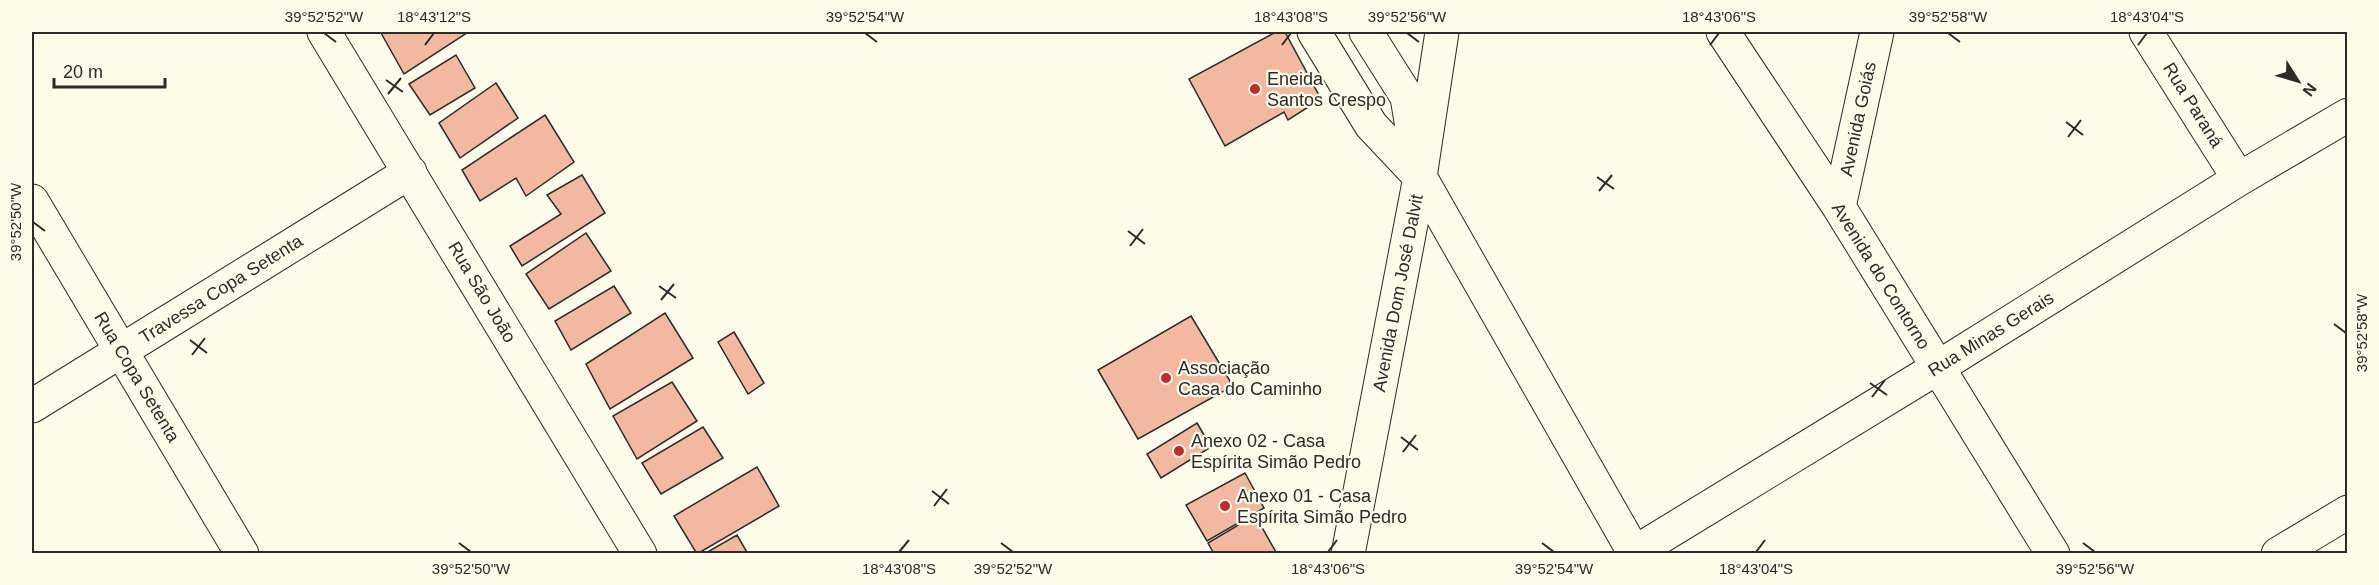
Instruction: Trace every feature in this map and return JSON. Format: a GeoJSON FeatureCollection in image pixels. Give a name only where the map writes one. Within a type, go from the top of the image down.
{"type":"FeatureCollection","features":[{"type":"Feature","properties":{"kind":"street","name":"Rua São João"},"geometry":{"type":"LineString","coordinates":[[324,32],[640,554]]}},
{"type":"Feature","properties":{"kind":"street"},"geometry":{"type":"LineString","coordinates":[[1314,32],[1371,125],[1420,177],[1634,553]]}},
{"type":"Feature","properties":{"kind":"street"},"geometry":{"type":"LineString","coordinates":[[1366,32],[1407,97],[1420,177]]}},
{"type":"Feature","properties":{"kind":"street","name":"Avenida Dom José Dalvit"},"geometry":{"type":"LineString","coordinates":[[1348,554],[1420,177],[1442,32]]}},
{"type":"Feature","properties":{"kind":"street","name":"Avenida do Contorno"},"geometry":{"type":"LineString","coordinates":[[1723,32],[1839,207],[2053,554]]}},
{"type":"Feature","properties":{"kind":"street","name":"Avenida Goiás"},"geometry":{"type":"LineString","coordinates":[[1839,207],[1877,32]]}},
{"type":"Feature","properties":{"kind":"street","name":"Rua Paraná"},"geometry":{"type":"LineString","coordinates":[[2146,32],[2239,180]]}},
{"type":"Feature","properties":{"kind":"street","name":"Rua Minas Gerais"},"geometry":{"type":"LineString","coordinates":[[1634,553],[2348,115]]}},
{"type":"Feature","properties":{"kind":"street","name":"Travessa Copa Setenta"},"geometry":{"type":"LineString","coordinates":[[32,406],[410,171]]}},
{"type":"Feature","properties":{"kind":"street","name":"Rua Copa Setenta"},"geometry":{"type":"LineString","coordinates":[[32,201],[242,554]]}},
{"type":"Feature","properties":{"kind":"street"},"geometry":{"type":"LineString","coordinates":[[2278,554],[2348,512]]}},
{"type":"Feature","properties":{"kind":"building","name":"Eneida Santos Crespo"},"geometry":{"type":"Polygon","coordinates":[[[1276,32],[1285,32],[1321,99],[1288,120],[1284,112],[1225,146],[1189,79],[1276,32]]]}},
{"type":"Feature","properties":{"kind":"building"},"geometry":{"type":"Polygon","coordinates":[[[381,33],[467,33],[404,74],[381,33]]]}},
{"type":"Feature","properties":{"kind":"building"},"geometry":{"type":"Polygon","coordinates":[[[456,55],[475,88],[430,115],[409,84],[456,55]]]}},
{"type":"Feature","properties":{"kind":"building"},"geometry":{"type":"Polygon","coordinates":[[[496,83],[518,118],[460,158],[439,123],[496,83]]]}},
{"type":"Feature","properties":{"kind":"building"},"geometry":{"type":"Polygon","coordinates":[[[545,115],[574,162],[526,196],[516,178],[480,201],[462,170],[545,115]]]}},
{"type":"Feature","properties":{"kind":"building"},"geometry":{"type":"Polygon","coordinates":[[[582,175],[605,213],[522,266],[510,246],[561,214],[547,195],[582,175]]]}},
{"type":"Feature","properties":{"kind":"building"},"geometry":{"type":"Polygon","coordinates":[[[586,233],[611,271],[549,309],[526,274],[586,233]]]}},
{"type":"Feature","properties":{"kind":"building"},"geometry":{"type":"Polygon","coordinates":[[[614,286],[631,313],[571,350],[555,321],[614,286]]]}},
{"type":"Feature","properties":{"kind":"building"},"geometry":{"type":"Polygon","coordinates":[[[665,313],[693,358],[610,409],[586,364],[665,313]]]}},
{"type":"Feature","properties":{"kind":"building","name":"Associação Casa do Caminho"},"geometry":{"type":"Polygon","coordinates":[[[1191,316],[1233,386],[1138,439],[1098,370],[1191,316]]]}},
{"type":"Feature","properties":{"kind":"building"},"geometry":{"type":"Polygon","coordinates":[[[734,332],[764,383],[748,394],[718,342],[734,332]]]}},
{"type":"Feature","properties":{"kind":"building"},"geometry":{"type":"Polygon","coordinates":[[[672,382],[697,421],[637,459],[613,416],[672,382]]]}},
{"type":"Feature","properties":{"kind":"building","name":"Anexo 02 - Casa Espírita Simão Pedro"},"geometry":{"type":"Polygon","coordinates":[[[1197,423],[1211,447],[1161,478],[1147,454],[1197,423]]]}},
{"type":"Feature","properties":{"kind":"building"},"geometry":{"type":"Polygon","coordinates":[[[703,427],[723,458],[661,494],[642,463],[703,427]]]}},
{"type":"Feature","properties":{"kind":"building"},"geometry":{"type":"Polygon","coordinates":[[[757,467],[779,506],[697,554],[674,516],[757,467]]]}},
{"type":"Feature","properties":{"kind":"building","name":"Anexo 01 - Casa Espírita Simão Pedro"},"geometry":{"type":"Polygon","coordinates":[[[1245,473],[1264,508],[1207,541],[1186,505],[1245,473]]]}},
{"type":"Feature","properties":{"kind":"building"},"geometry":{"type":"Polygon","coordinates":[[[1255,515],[1277,554],[1214,554],[1208,543],[1255,515]]]}},
{"type":"Feature","properties":{"kind":"building"},"geometry":{"type":"Polygon","coordinates":[[[737,535],[748,554],[704,554],[737,535]]]}},
{"type":"Feature","properties":{"kind":"place","name":"Eneida Santos Crespo"},"geometry":{"type":"Point","coordinates":[1255,89]}},
{"type":"Feature","properties":{"kind":"place","name":"Associação Casa do Caminho"},"geometry":{"type":"Point","coordinates":[1166,378]}},
{"type":"Feature","properties":{"kind":"place","name":"Anexo 02 - Casa Espírita Simão Pedro"},"geometry":{"type":"Point","coordinates":[1179,451]}},
{"type":"Feature","properties":{"kind":"place","name":"Anexo 01 - Casa Espírita Simão Pedro"},"geometry":{"type":"Point","coordinates":[1225,506]}}]}
